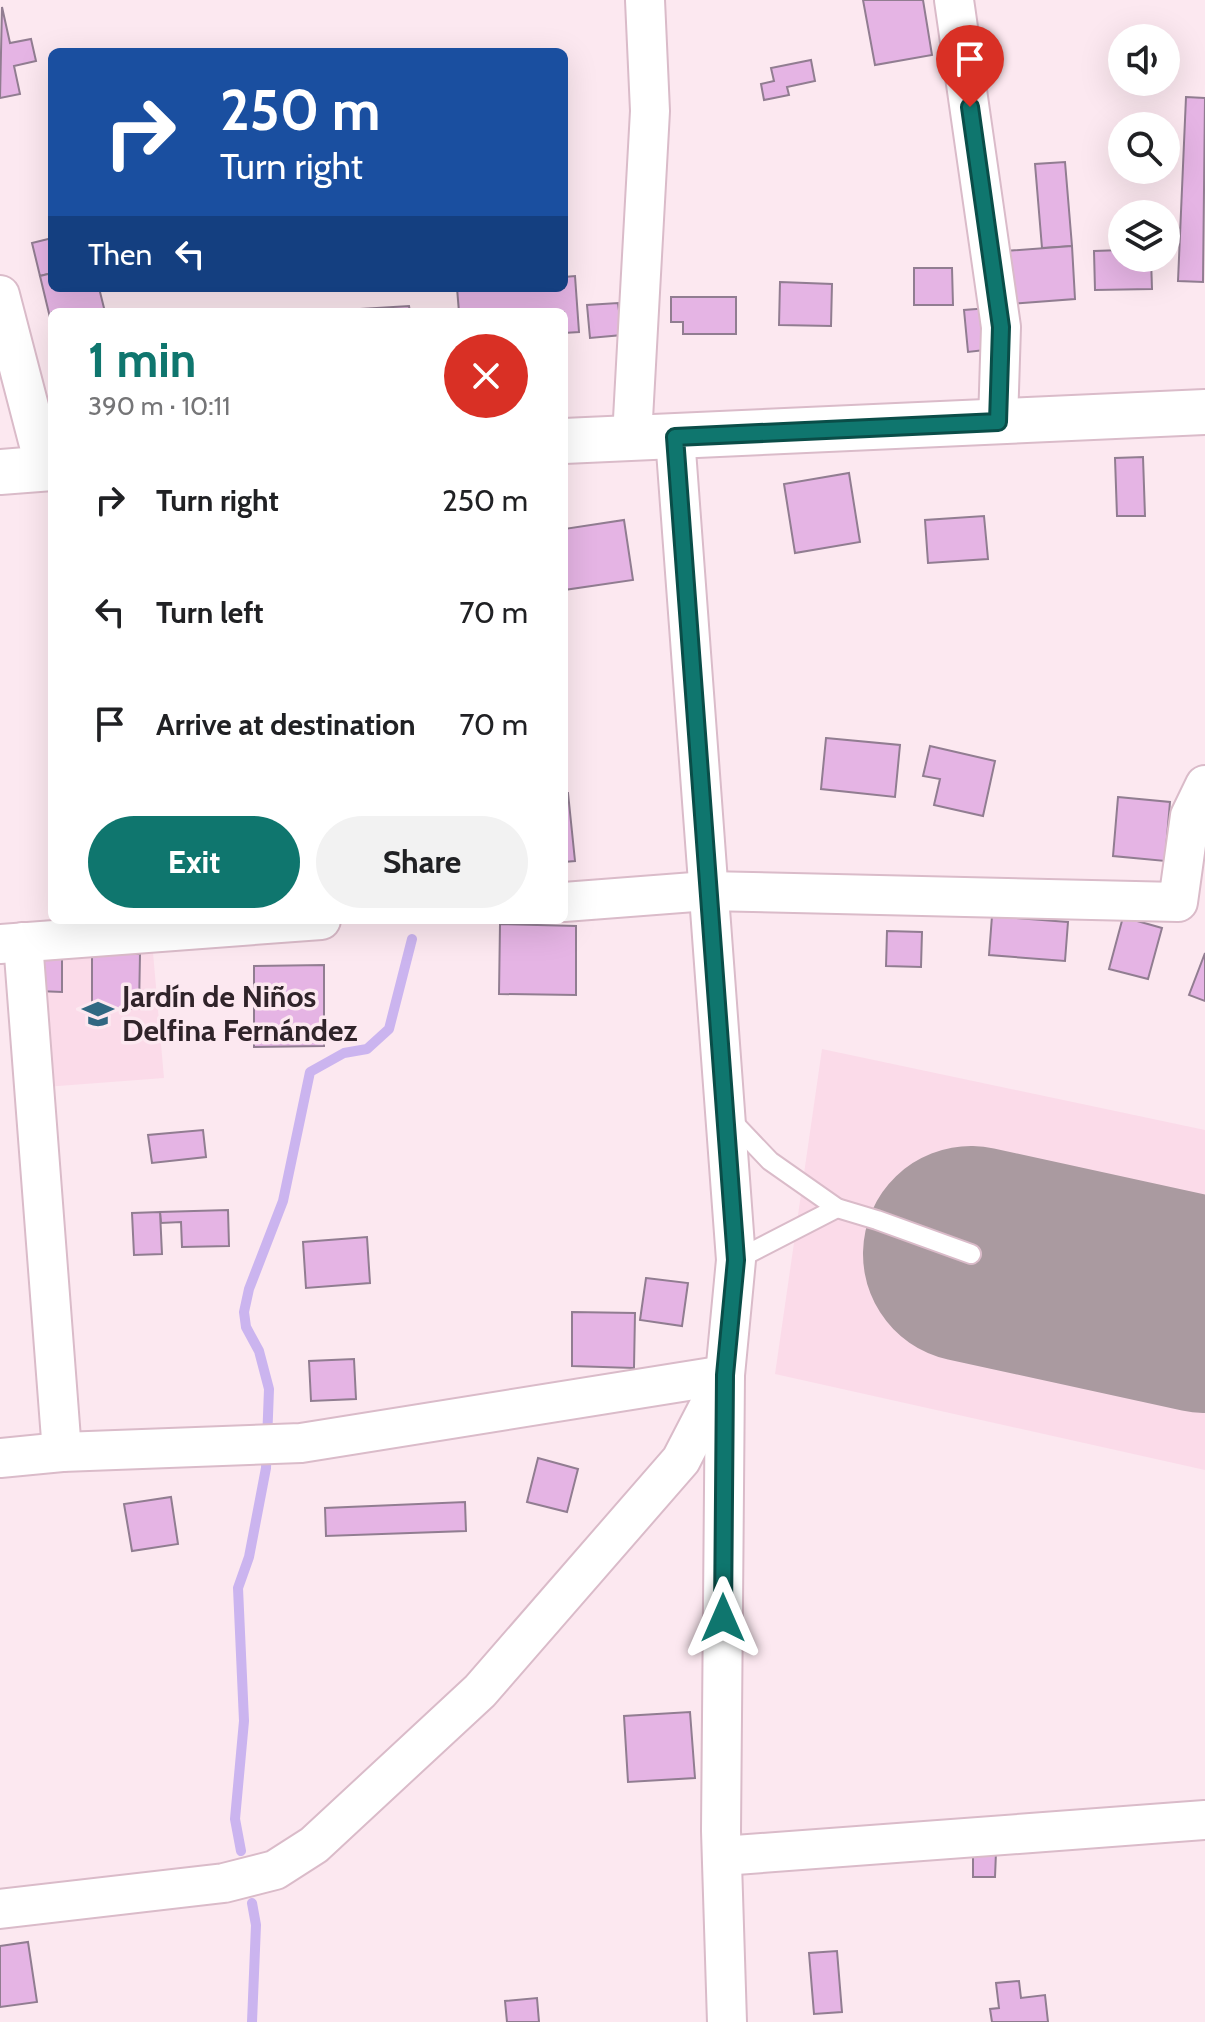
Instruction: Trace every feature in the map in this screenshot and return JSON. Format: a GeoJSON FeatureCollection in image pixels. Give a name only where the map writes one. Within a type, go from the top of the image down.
{"type":"FeatureCollection","features":[{"type":"Feature","properties":{"kind":"main road"},"geometry":{"type":"LineString","coordinates":[[568,441],[1205,412]]}},
{"type":"Feature","properties":{"kind":"main road"},"geometry":{"type":"LineString","coordinates":[[0,472],[48,468]]}},
{"type":"Feature","properties":{"kind":"street"},"geometry":{"type":"LineString","coordinates":[[632,437],[650,111],[645,0]]}},
{"type":"Feature","properties":{"kind":"street"},"geometry":{"type":"LineString","coordinates":[[954,0],[1001,327],[998,422]]}},
{"type":"Feature","properties":{"kind":"street"},"geometry":{"type":"LineString","coordinates":[[0,295],[48,468]]}},
{"type":"Feature","properties":{"kind":"street"},"geometry":{"type":"LineString","coordinates":[[675,437],[736,1260],[725,1375],[722,1856],[727,2022]]}},
{"type":"Feature","properties":{"kind":"street"},"geometry":{"type":"LineString","coordinates":[[568,902],[707,891],[1178,902],[1190,816],[1205,785]]}},
{"type":"Feature","properties":{"kind":"street"},"geometry":{"type":"LineString","coordinates":[[62,1452],[12,943],[267,924]]}},
{"type":"Feature","properties":{"kind":"street"},"geometry":{"type":"LineString","coordinates":[[0,1458],[62,1452],[288,1444],[725,1375]]}},
{"type":"Feature","properties":{"kind":"street"},"geometry":{"type":"LineString","coordinates":[[0,1909],[224,1883],[275,1870],[314,1845],[480,1691],[681,1460],[725,1375]]}},
{"type":"Feature","properties":{"kind":"street"},"geometry":{"type":"LineString","coordinates":[[722,1856],[1205,1820]]}},
{"type":"Feature","properties":{"kind":"lane"},"geometry":{"type":"LineString","coordinates":[[726,1115],[770,1161],[837,1208],[971,1254]]}},
{"type":"Feature","properties":{"kind":"lane"},"geometry":{"type":"LineString","coordinates":[[736,1260],[837,1208]]}},
{"type":"Feature","properties":{"kind":"shaded area","name":"Jardín de Niños Delfina Fernández"},"geometry":{"type":"Polygon","coordinates":[[[152,941],[164,1078],[45,1087],[30,950],[152,941]]]}},
{"type":"Feature","properties":{"kind":"shaded area"},"geometry":{"type":"Polygon","coordinates":[[[822,1049],[1205,1130],[1205,1470],[775,1374],[822,1049]]]}},
{"type":"Feature","properties":{"kind":"building"},"geometry":{"type":"Polygon","coordinates":[[[863,0],[923,0],[932,55],[875,65],[863,0]]]}},
{"type":"Feature","properties":{"kind":"building"},"geometry":{"type":"Polygon","coordinates":[[[2,7],[10,43],[31,39],[36,61],[14,66],[20,94],[0,98],[2,7]]]}},
{"type":"Feature","properties":{"kind":"building"},"geometry":{"type":"Polygon","coordinates":[[[811,60],[815,81],[787,87],[789,95],[764,100],[761,84],[774,81],[771,68],[811,60]]]}},
{"type":"Feature","properties":{"kind":"building"},"geometry":{"type":"Polygon","coordinates":[[[1186,97],[1205,98],[1203,282],[1178,281],[1186,97]]]}},
{"type":"Feature","properties":{"kind":"building"},"geometry":{"type":"Polygon","coordinates":[[[1065,162],[1072,246],[1042,248],[1035,164],[1065,162]]]}},
{"type":"Feature","properties":{"kind":"building"},"geometry":{"type":"Polygon","coordinates":[[[48,239],[48,274],[40,276],[32,243],[48,239]]]}},
{"type":"Feature","properties":{"kind":"building"},"geometry":{"type":"Polygon","coordinates":[[[1072,246],[1075,299],[1009,304],[1005,251],[1072,246]]]}},
{"type":"Feature","properties":{"kind":"building"},"geometry":{"type":"Polygon","coordinates":[[[1108,250],[1108,272],[1151,272],[1152,289],[1095,290],[1094,251],[1108,250]]]}},
{"type":"Feature","properties":{"kind":"building"},"geometry":{"type":"Polygon","coordinates":[[[914,268],[952,268],[953,305],[914,305],[914,268]]]}},
{"type":"Feature","properties":{"kind":"building"},"geometry":{"type":"Polygon","coordinates":[[[48,274],[48,292],[100,292],[104,308],[48,309],[40,276],[48,274]]]}},
{"type":"Feature","properties":{"kind":"building"},"geometry":{"type":"Polygon","coordinates":[[[575,276],[579,332],[568,333],[568,308],[459,308],[457,292],[568,292],[568,277],[575,276]]]}},
{"type":"Feature","properties":{"kind":"building"},"geometry":{"type":"Polygon","coordinates":[[[780,282],[832,284],[831,326],[779,325],[780,282]]]}},
{"type":"Feature","properties":{"kind":"building"},"geometry":{"type":"Polygon","coordinates":[[[671,297],[736,297],[736,334],[683,334],[683,322],[671,322],[671,297]]]}},
{"type":"Feature","properties":{"kind":"building"},"geometry":{"type":"Polygon","coordinates":[[[618,303],[622,335],[590,338],[587,305],[618,303]]]}},
{"type":"Feature","properties":{"kind":"building"},"geometry":{"type":"Polygon","coordinates":[[[989,308],[993,349],[968,352],[964,310],[989,308]]]}},
{"type":"Feature","properties":{"kind":"building"},"geometry":{"type":"Polygon","coordinates":[[[1143,457],[1145,516],[1117,516],[1115,458],[1143,457]]]}},
{"type":"Feature","properties":{"kind":"building"},"geometry":{"type":"Polygon","coordinates":[[[849,473],[860,542],[795,553],[784,484],[849,473]]]}},
{"type":"Feature","properties":{"kind":"building"},"geometry":{"type":"Polygon","coordinates":[[[984,516],[988,559],[928,563],[925,520],[984,516]]]}},
{"type":"Feature","properties":{"kind":"building"},"geometry":{"type":"Polygon","coordinates":[[[624,520],[633,580],[568,589],[568,528],[624,520]]]}},
{"type":"Feature","properties":{"kind":"building"},"geometry":{"type":"Polygon","coordinates":[[[826,738],[900,745],[895,797],[821,789],[826,738]]]}},
{"type":"Feature","properties":{"kind":"building"},"geometry":{"type":"Polygon","coordinates":[[[930,746],[995,761],[983,816],[934,805],[940,779],[923,776],[930,746]]]}},
{"type":"Feature","properties":{"kind":"building"},"geometry":{"type":"Polygon","coordinates":[[[568,793],[575,861],[568,862],[568,793]]]}},
{"type":"Feature","properties":{"kind":"building"},"geometry":{"type":"Polygon","coordinates":[[[1118,797],[1170,802],[1165,861],[1113,856],[1118,797]]]}},
{"type":"Feature","properties":{"kind":"building"},"geometry":{"type":"Polygon","coordinates":[[[992,916],[1068,922],[1065,961],[989,955],[992,916]]]}},
{"type":"Feature","properties":{"kind":"building"},"geometry":{"type":"Polygon","coordinates":[[[1123,917],[1162,928],[1148,979],[1109,969],[1123,917]]]}},
{"type":"Feature","properties":{"kind":"building"},"geometry":{"type":"Polygon","coordinates":[[[500,924],[576,926],[576,995],[499,994],[500,924]]]}},
{"type":"Feature","properties":{"kind":"building"},"geometry":{"type":"Polygon","coordinates":[[[887,931],[922,932],[921,967],[886,966],[887,931]]]}},
{"type":"Feature","properties":{"kind":"building"},"geometry":{"type":"Polygon","coordinates":[[[38,953],[62,953],[62,992],[38,991],[38,953]]]}},
{"type":"Feature","properties":{"kind":"building"},"geometry":{"type":"Polygon","coordinates":[[[1205,953],[1205,1001],[1189,995],[1205,953]]]}},
{"type":"Feature","properties":{"kind":"building"},"geometry":{"type":"Polygon","coordinates":[[[92,954],[140,954],[139,1009],[92,1009],[92,954]]]}},
{"type":"Feature","properties":{"kind":"building"},"geometry":{"type":"Polygon","coordinates":[[[324,965],[324,1046],[254,1047],[254,966],[324,965]]]}},
{"type":"Feature","properties":{"kind":"building"},"geometry":{"type":"Polygon","coordinates":[[[203,1130],[206,1157],[152,1163],[148,1135],[203,1130]]]}},
{"type":"Feature","properties":{"kind":"building"},"geometry":{"type":"Polygon","coordinates":[[[228,1210],[229,1246],[182,1247],[181,1222],[161,1223],[160,1212],[228,1210]]]}},
{"type":"Feature","properties":{"kind":"building"},"geometry":{"type":"Polygon","coordinates":[[[160,1212],[162,1254],[134,1255],[132,1213],[160,1212]]]}},
{"type":"Feature","properties":{"kind":"building"},"geometry":{"type":"Polygon","coordinates":[[[367,1237],[370,1283],[306,1288],[303,1242],[367,1237]]]}},
{"type":"Feature","properties":{"kind":"building"},"geometry":{"type":"Polygon","coordinates":[[[646,1278],[688,1283],[682,1326],[640,1320],[646,1278]]]}},
{"type":"Feature","properties":{"kind":"building"},"geometry":{"type":"Polygon","coordinates":[[[572,1312],[635,1313],[634,1368],[572,1366],[572,1312]]]}},
{"type":"Feature","properties":{"kind":"building"},"geometry":{"type":"Polygon","coordinates":[[[354,1359],[356,1399],[311,1401],[309,1361],[354,1359]]]}},
{"type":"Feature","properties":{"kind":"building"},"geometry":{"type":"Polygon","coordinates":[[[538,1458],[578,1469],[567,1512],[527,1502],[538,1458]]]}},
{"type":"Feature","properties":{"kind":"building"},"geometry":{"type":"Polygon","coordinates":[[[171,1497],[178,1544],[132,1551],[124,1504],[171,1497]]]}},
{"type":"Feature","properties":{"kind":"building"},"geometry":{"type":"Polygon","coordinates":[[[465,1502],[466,1531],[326,1536],[325,1508],[465,1502]]]}},
{"type":"Feature","properties":{"kind":"building"},"geometry":{"type":"Polygon","coordinates":[[[690,1712],[695,1778],[628,1782],[624,1716],[690,1712]]]}},
{"type":"Feature","properties":{"kind":"building"},"geometry":{"type":"Polygon","coordinates":[[[973,1851],[996,1852],[995,1877],[973,1877],[973,1851]]]}},
{"type":"Feature","properties":{"kind":"building"},"geometry":{"type":"Polygon","coordinates":[[[28,1942],[37,2002],[0,2007],[0,1946],[28,1942]]]}},
{"type":"Feature","properties":{"kind":"building"},"geometry":{"type":"Polygon","coordinates":[[[837,1951],[842,2012],[814,2014],[809,1953],[837,1951]]]}},
{"type":"Feature","properties":{"kind":"building"},"geometry":{"type":"Polygon","coordinates":[[[1019,1981],[1021,1998],[1045,1995],[1048,2022],[992,2022],[990,2009],[999,2008],[996,1983],[1019,1981]]]}},
{"type":"Feature","properties":{"kind":"building"},"geometry":{"type":"Polygon","coordinates":[[[537,1998],[539,2022],[507,2022],[505,2001],[537,1998]]]}},
{"type":"Feature","properties":{"kind":"waterway"},"geometry":{"type":"LineString","coordinates":[[241,1851],[235,1819],[244,1721],[238,1588],[249,1557],[266,1468],[269,1389],[259,1351],[246,1327],[244,1312],[249,1289],[283,1201],[310,1072],[344,1053],[367,1049],[389,1029],[412,939]]}},
{"type":"Feature","properties":{"kind":"waterway"},"geometry":{"type":"LineString","coordinates":[[252,1903],[256,1925],[252,2022]]}},
{"type":"Feature","properties":{"kind":"runway"},"geometry":{"type":"LineString","coordinates":[[971,1254],[1205,1305]]}},
{"type":"Feature","properties":{"kind":"place","name":"Jardín de Niños Delfina Fernández"},"geometry":{"type":"Point","coordinates":[98,1014]}},
{"type":"Feature","properties":{"kind":"route"},"geometry":{"type":"LineString","coordinates":[[723,1618],[725,1375],[736,1260],[675,437],[998,422],[1001,327],[970,107]]}}]}
